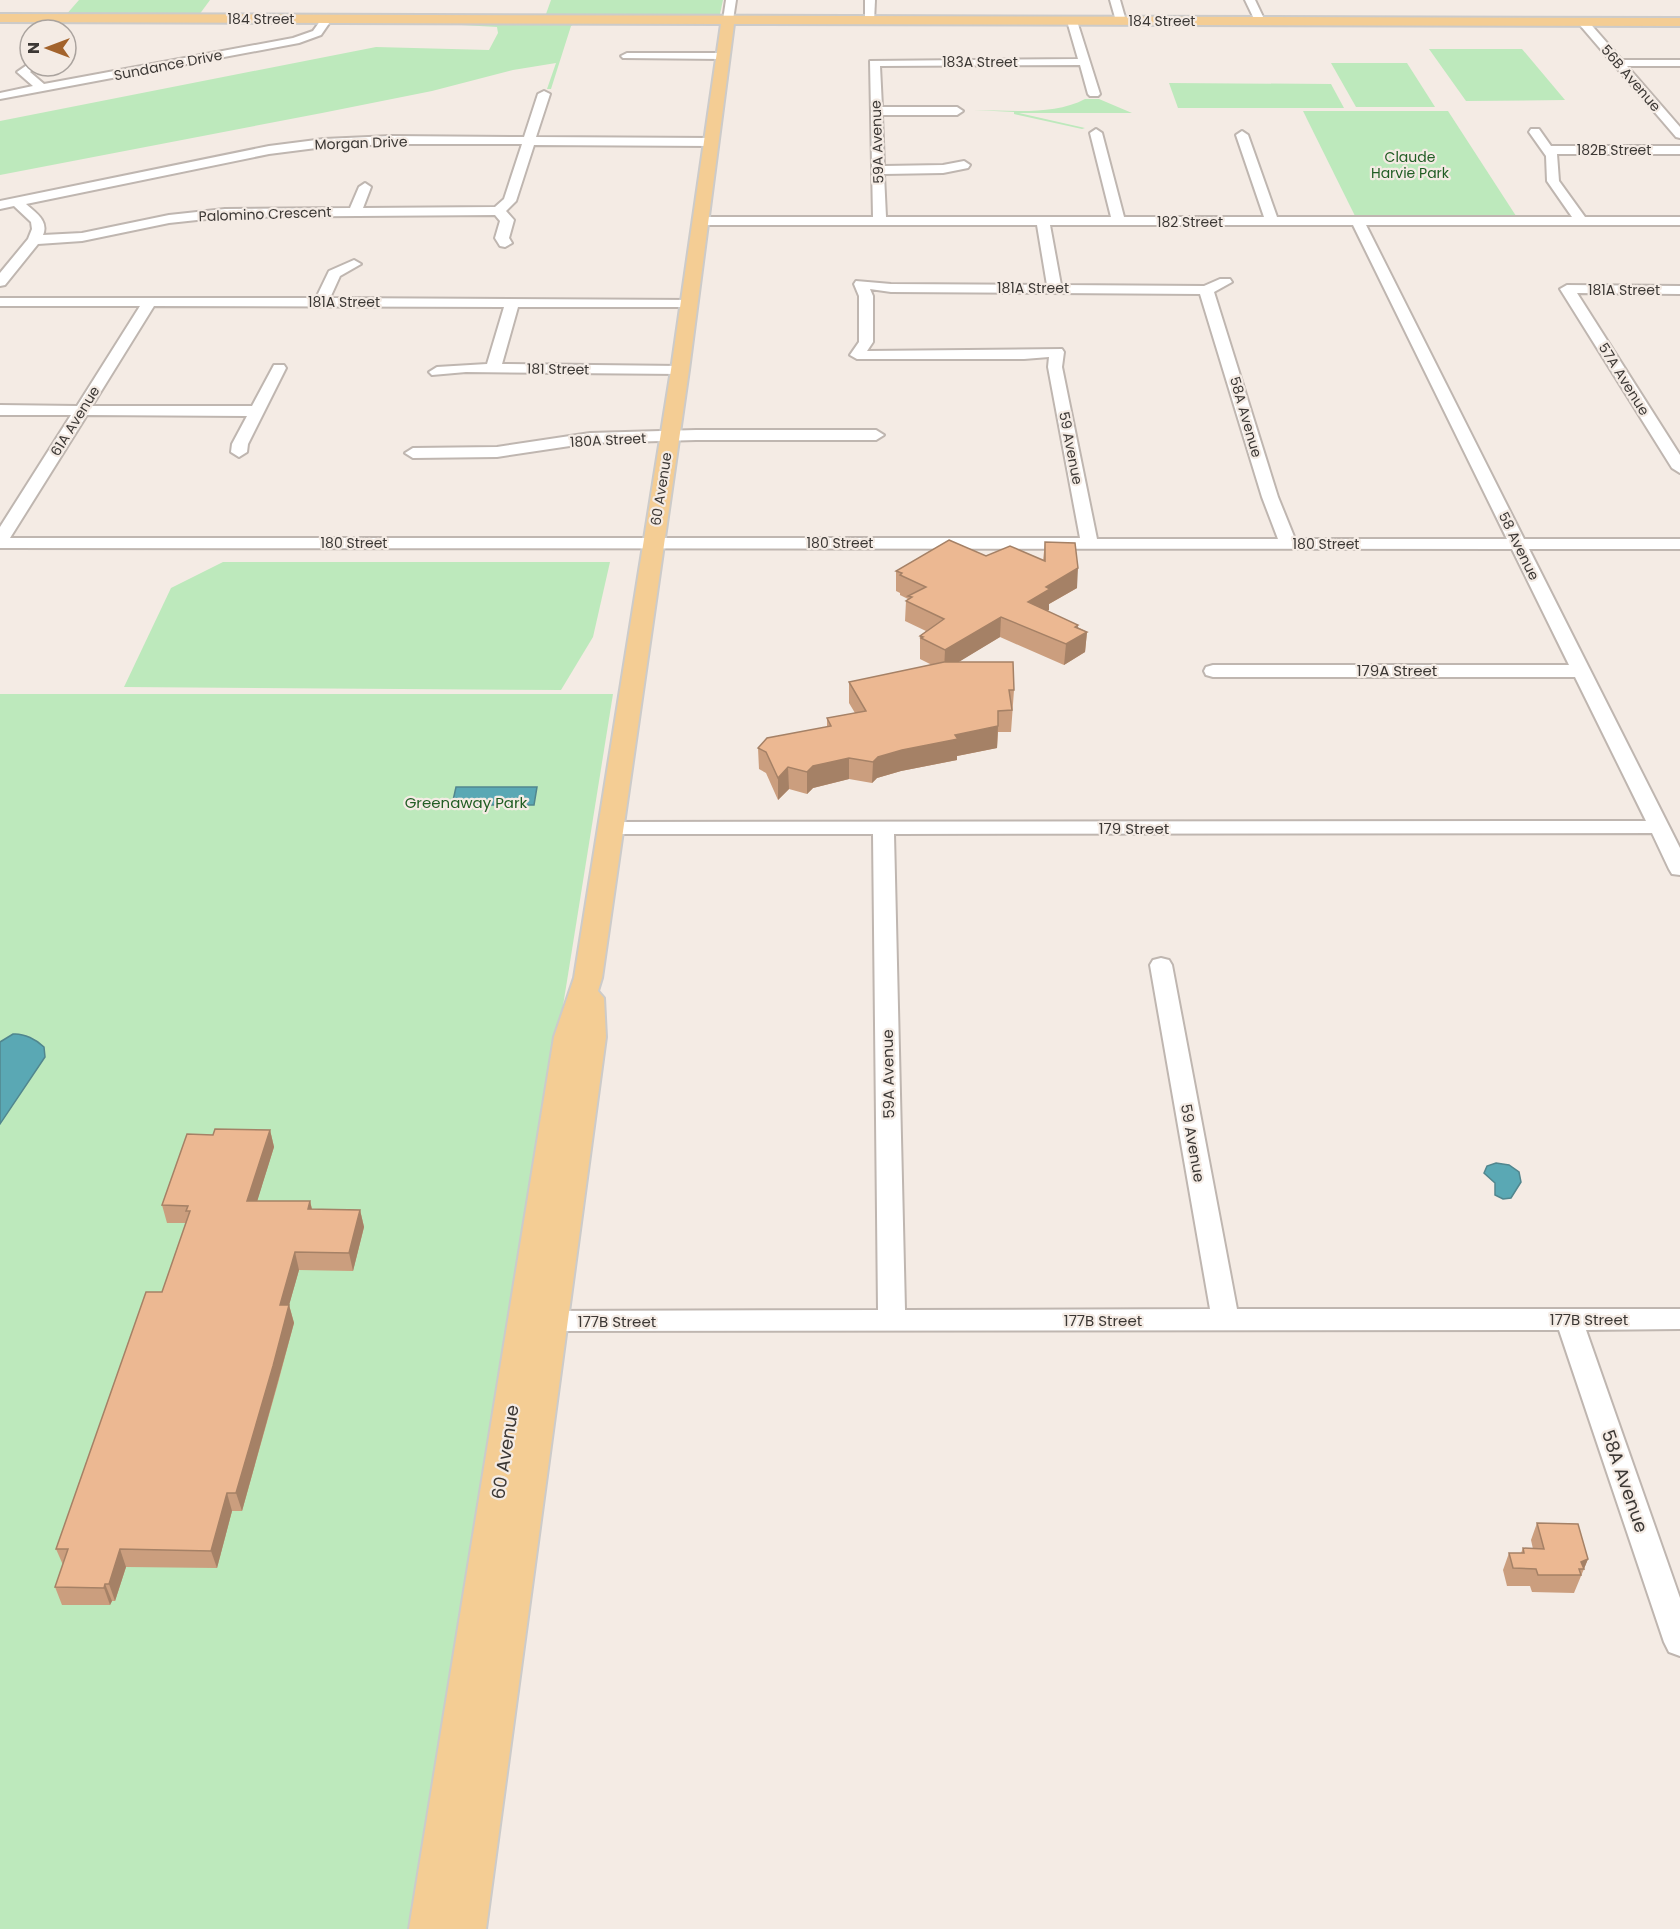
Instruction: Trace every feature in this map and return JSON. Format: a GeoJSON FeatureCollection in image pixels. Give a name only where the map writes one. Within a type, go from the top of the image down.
{"type":"FeatureCollection","features":[{"type":"Feature","properties":{"kind":"main road","name":"184 Street"},"geometry":{"type":"LineString","coordinates":[[0,18],[1680,22]]}},
{"type":"Feature","properties":{"kind":"main road","name":"60 Avenue"},"geometry":{"type":"LineString","coordinates":[[464,1929],[489,1749],[539,1321],[569,1038],[588,978],[680,370],[728,20]]}},
{"type":"Feature","properties":{"kind":"main road","name":"60 Avenue"},"geometry":{"type":"LineString","coordinates":[[431,1929],[484,1580],[539,1321]]}},
{"type":"Feature","properties":{"kind":"main road"},"geometry":{"type":"LineString","coordinates":[[484,1580],[491,1587],[492,1596],[476,1729],[477,1739],[481,1745],[489,1749]]}},
{"type":"Feature","properties":{"kind":"main road"},"geometry":{"type":"LineString","coordinates":[[448,1929],[448,1914],[466,1791],[462,1780],[455,1772]]}},
{"type":"Feature","properties":{"kind":"street","name":"60 Avenue"},"geometry":{"type":"LineString","coordinates":[[728,20],[731,0]]}},
{"type":"Feature","properties":{"kind":"street"},"geometry":{"type":"LineString","coordinates":[[870,0],[870,20]]}},
{"type":"Feature","properties":{"kind":"street"},"geometry":{"type":"LineString","coordinates":[[1115,0],[1121,21]]}},
{"type":"Feature","properties":{"kind":"street"},"geometry":{"type":"LineString","coordinates":[[1250,0],[1260,21]]}},
{"type":"Feature","properties":{"kind":"street","name":"Sundance Drive"},"geometry":{"type":"LineString","coordinates":[[0,96],[295,41],[317,33],[327,19]]}},
{"type":"Feature","properties":{"kind":"street"},"geometry":{"type":"LineString","coordinates":[[1072,21],[1094,94]]}},
{"type":"Feature","properties":{"kind":"street","name":"56B Avenue"},"geometry":{"type":"LineString","coordinates":[[1583,22],[1680,134]]}},
{"type":"Feature","properties":{"kind":"street"},"geometry":{"type":"LineString","coordinates":[[627,56],[722,56]]}},
{"type":"Feature","properties":{"kind":"street","name":"183A Street"},"geometry":{"type":"LineString","coordinates":[[874,63],[1085,62]]}},
{"type":"Feature","properties":{"kind":"street","name":"59A Avenue"},"geometry":{"type":"LineString","coordinates":[[874,63],[880,221]]}},
{"type":"Feature","properties":{"kind":"street"},"geometry":{"type":"LineString","coordinates":[[1619,63],[1680,63]]}},
{"type":"Feature","properties":{"kind":"street"},"geometry":{"type":"LineString","coordinates":[[30,78],[42,88]]}},
{"type":"Feature","properties":{"kind":"street"},"geometry":{"type":"LineString","coordinates":[[505,243],[502,238],[507,220],[498,211],[510,201],[544,94]]}},
{"type":"Feature","properties":{"kind":"street"},"geometry":{"type":"LineString","coordinates":[[876,111],[957,110]]}},
{"type":"Feature","properties":{"kind":"street"},"geometry":{"type":"LineString","coordinates":[[1535,132],[1549,150],[1554,161],[1553,181],[1581,221]]}},
{"type":"Feature","properties":{"kind":"street"},"geometry":{"type":"LineString","coordinates":[[1096,133],[1119,222]]}},
{"type":"Feature","properties":{"kind":"street","name":"Morgan Drive"},"geometry":{"type":"LineString","coordinates":[[0,205],[269,150],[394,135],[529,140],[712,142]]}},
{"type":"Feature","properties":{"kind":"street"},"geometry":{"type":"LineString","coordinates":[[1242,135],[1274,222]]}},
{"type":"Feature","properties":{"kind":"street","name":"182B Street"},"geometry":{"type":"LineString","coordinates":[[1549,150],[1680,150]]}},
{"type":"Feature","properties":{"kind":"street"},"geometry":{"type":"LineString","coordinates":[[878,170],[943,169],[964,165]]}},
{"type":"Feature","properties":{"kind":"street"},"geometry":{"type":"LineString","coordinates":[[355,212],[365,187]]}},
{"type":"Feature","properties":{"kind":"street"},"geometry":{"type":"LineString","coordinates":[[0,282],[38,234],[39,225],[17,202]]}},
{"type":"Feature","properties":{"kind":"street","name":"Palomino Crescent"},"geometry":{"type":"LineString","coordinates":[[34,240],[82,237],[161,220],[215,213],[498,211]]}},
{"type":"Feature","properties":{"kind":"street","name":"182 Street"},"geometry":{"type":"LineString","coordinates":[[700,221],[1680,221]]}},
{"type":"Feature","properties":{"kind":"street"},"geometry":{"type":"LineString","coordinates":[[1043,222],[1055,288]]}},
{"type":"Feature","properties":{"kind":"street","name":"58 Avenue"},"geometry":{"type":"LineString","coordinates":[[1358,222],[1680,869]]}},
{"type":"Feature","properties":{"kind":"street"},"geometry":{"type":"LineString","coordinates":[[321,302],[334,274],[354,264]]}},
{"type":"Feature","properties":{"kind":"street"},"geometry":{"type":"LineString","coordinates":[[1206,290],[1225,282]]}},
{"type":"Feature","properties":{"kind":"street","name":"181A Street"},"geometry":{"type":"LineString","coordinates":[[1057,352],[1024,355],[857,355],[866,342],[866,296],[861,284],[891,288],[1206,290]]}},
{"type":"Feature","properties":{"kind":"street","name":"181A Street"},"geometry":{"type":"LineString","coordinates":[[1568,289],[1680,290]]}},
{"type":"Feature","properties":{"kind":"street","name":"57A Avenue"},"geometry":{"type":"LineString","coordinates":[[1568,289],[1680,468]]}},
{"type":"Feature","properties":{"kind":"street","name":"58A Avenue"},"geometry":{"type":"LineString","coordinates":[[1206,290],[1270,497],[1289,544]]}},
{"type":"Feature","properties":{"kind":"street","name":"181A Street"},"geometry":{"type":"LineString","coordinates":[[0,302],[689,303]]}},
{"type":"Feature","properties":{"kind":"street","name":"61A Avenue"},"geometry":{"type":"LineString","coordinates":[[0,541],[150,302]]}},
{"type":"Feature","properties":{"kind":"street"},"geometry":{"type":"LineString","coordinates":[[493,369],[512,303]]}},
{"type":"Feature","properties":{"kind":"street","name":"59 Avenue"},"geometry":{"type":"LineString","coordinates":[[1057,352],[1055,367],[1089,543]]}},
{"type":"Feature","properties":{"kind":"street"},"geometry":{"type":"LineString","coordinates":[[239,452],[240,444],[279,368]]}},
{"type":"Feature","properties":{"kind":"street","name":"181 Street"},"geometry":{"type":"LineString","coordinates":[[437,372],[456,369],[680,370]]}},
{"type":"Feature","properties":{"kind":"street"},"geometry":{"type":"LineString","coordinates":[[0,410],[256,411]]}},
{"type":"Feature","properties":{"kind":"street","name":"180A Street"},"geometry":{"type":"LineString","coordinates":[[413,453],[497,452],[590,438],[876,435]]}},
{"type":"Feature","properties":{"kind":"street","name":"180 Street"},"geometry":{"type":"LineString","coordinates":[[0,541],[1680,544]]}},
{"type":"Feature","properties":{"kind":"street","name":"179A Street"},"geometry":{"type":"LineString","coordinates":[[1213,670],[1581,670]]}},
{"type":"Feature","properties":{"kind":"street","name":"179 Street"},"geometry":{"type":"LineString","coordinates":[[610,828],[1658,827]]}},
{"type":"Feature","properties":{"kind":"street","name":"59A Avenue"},"geometry":{"type":"LineString","coordinates":[[883,828],[892,1320]]}},
{"type":"Feature","properties":{"kind":"street","name":"59 Avenue"},"geometry":{"type":"LineString","coordinates":[[1161,965],[1225,1320]]}},
{"type":"Feature","properties":{"kind":"street","name":"58A Avenue"},"geometry":{"type":"LineString","coordinates":[[1569,1319],[1680,1642]]}},
{"type":"Feature","properties":{"kind":"street","name":"177B Street"},"geometry":{"type":"LineString","coordinates":[[539,1321],[1680,1319]]}},
{"type":"Feature","properties":{"kind":"green space"},"geometry":{"type":"Polygon","coordinates":[[[79,0],[210,0],[199,15],[65,16],[79,0]]]}},
{"type":"Feature","properties":{"kind":"green space"},"geometry":{"type":"Polygon","coordinates":[[[551,0],[723,0],[720,14],[716,16],[547,17],[551,0]]]}},
{"type":"Feature","properties":{"kind":"green space"},"geometry":{"type":"Polygon","coordinates":[[[504,22],[578,22],[571,26],[551,89],[547,89],[556,63],[513,70],[432,91],[0,175],[0,121],[376,47],[489,50],[498,33],[497,27],[444,24],[500,24],[504,22]]]}},
{"type":"Feature","properties":{"kind":"green space"},"geometry":{"type":"Polygon","coordinates":[[[1429,49],[1522,49],[1565,100],[1466,101],[1429,49]]]}},
{"type":"Feature","properties":{"kind":"green space"},"geometry":{"type":"Polygon","coordinates":[[[1331,63],[1407,63],[1435,107],[1356,107],[1331,63]]]}},
{"type":"Feature","properties":{"kind":"green space"},"geometry":{"type":"Polygon","coordinates":[[[1169,83],[1331,84],[1344,108],[1178,108],[1169,83]]]}},
{"type":"Feature","properties":{"kind":"green space"},"geometry":{"type":"Polygon","coordinates":[[[1085,99],[1099,99],[1132,113],[1019,113],[1085,128],[1082,129],[1014,114],[1014,112],[974,110],[1045,110],[1085,99]]]}},
{"type":"Feature","properties":{"kind":"green space","name":"Claude Harvie Park"},"geometry":{"type":"Polygon","coordinates":[[[1303,111],[1448,111],[1518,219],[1357,220],[1303,111]]]}},
{"type":"Feature","properties":{"kind":"green space"},"geometry":{"type":"Polygon","coordinates":[[[223,562],[610,562],[593,637],[561,690],[124,687],[171,588],[223,562]]]}},
{"type":"Feature","properties":{"kind":"green space","name":"Greenaway Park"},"geometry":{"type":"Polygon","coordinates":[[[0,694],[613,694],[415,1929],[0,1929],[0,694]]]}},
{"type":"Feature","properties":{"kind":"water"},"geometry":{"type":"Polygon","coordinates":[[[456,787],[537,787],[534,805],[452,805],[456,787]]]}},
{"type":"Feature","properties":{"kind":"water"},"geometry":{"type":"Polygon","coordinates":[[[13,1034],[26,1036],[38,1042],[44,1047],[45,1057],[0,1124],[0,1042],[13,1034]]]}},
{"type":"Feature","properties":{"kind":"water"},"geometry":{"type":"Polygon","coordinates":[[[1496,1163],[1509,1165],[1519,1172],[1521,1182],[1511,1198],[1503,1199],[1495,1195],[1495,1183],[1484,1173],[1487,1166],[1496,1163]]]}},
{"type":"Feature","properties":{"kind":"building"},"geometry":{"type":"Polygon","coordinates":[[[949,540],[986,556],[1010,546],[1045,561],[1045,542],[1075,543],[1078,568],[1046,587],[1050,589],[1028,602],[1078,625],[1075,627],[1087,632],[1066,644],[1001,617],[945,650],[921,638],[923,637],[920,636],[944,619],[906,601],[912,597],[908,596],[926,587],[896,571],[949,540]]]}},
{"type":"Feature","properties":{"kind":"building"},"geometry":{"type":"Polygon","coordinates":[[[944,662],[1013,662],[1014,690],[1009,690],[1012,710],[998,711],[998,726],[955,735],[958,739],[902,750],[878,757],[873,762],[849,758],[813,766],[807,772],[788,767],[778,778],[766,752],[758,748],[767,738],[831,726],[827,718],[866,711],[849,682],[944,662]]]}},
{"type":"Feature","properties":{"kind":"building"},"geometry":{"type":"Polygon","coordinates":[[[215,1129],[270,1130],[247,1201],[310,1201],[308,1209],[360,1210],[349,1253],[295,1252],[280,1305],[289,1305],[273,1366],[236,1493],[227,1493],[211,1551],[120,1549],[109,1584],[105,1584],[104,1588],[55,1587],[68,1549],[56,1549],[146,1292],[162,1292],[190,1211],[186,1211],[188,1206],[162,1205],[187,1134],[213,1135],[215,1129]]]}},
{"type":"Feature","properties":{"kind":"building"},"geometry":{"type":"Polygon","coordinates":[[[1537,1523],[1578,1524],[1588,1559],[1581,1562],[1584,1569],[1579,1569],[1581,1575],[1538,1575],[1536,1569],[1513,1568],[1509,1553],[1524,1553],[1523,1548],[1544,1549],[1537,1523]]]}}]}
